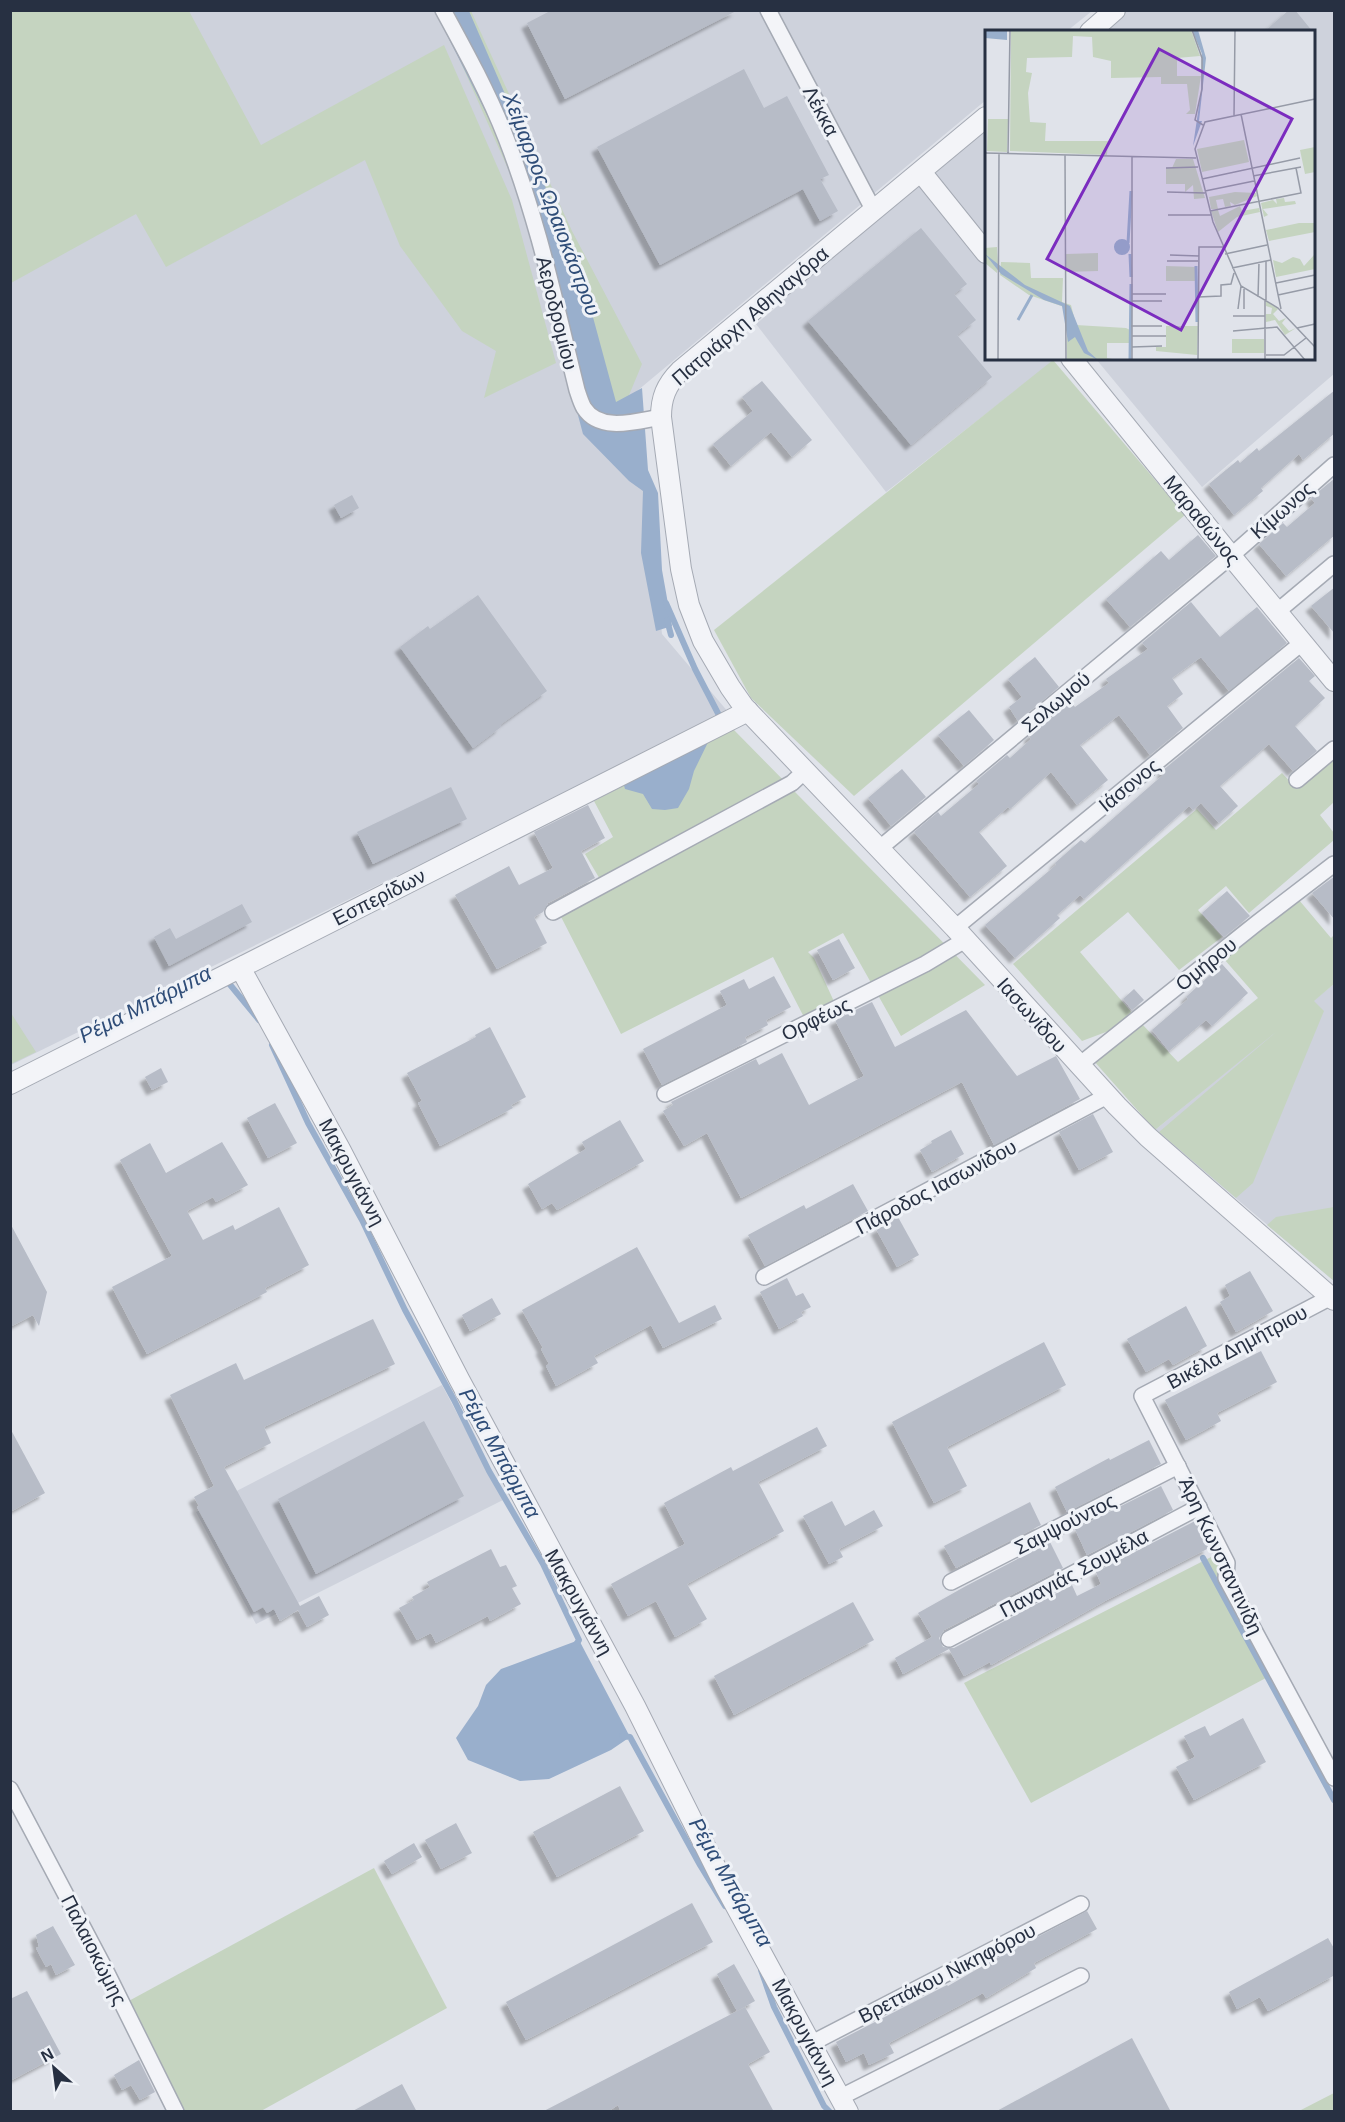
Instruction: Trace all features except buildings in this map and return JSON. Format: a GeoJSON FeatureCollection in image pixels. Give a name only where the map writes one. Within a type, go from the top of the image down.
{"type":"FeatureCollection","features":[{"type":"Feature","properties":{"kind":"street","name":"Αεροδρομίου"},"geometry":{"type":"LineString","coordinates":[[443,10],[506,137],[533,217],[577,390],[584,409],[594,418],[606,423],[619,424],[661,417]]}},
{"type":"Feature","properties":{"kind":"street","name":"Λέκκα"},"geometry":{"type":"LineString","coordinates":[[768,10],[874,211]]}},
{"type":"Feature","properties":{"kind":"street"},"geometry":{"type":"LineString","coordinates":[[1092,30],[1115,10]]}},
{"type":"Feature","properties":{"kind":"street","name":"Πατριάρχη Αθηναγόρα"},"geometry":{"type":"LineString","coordinates":[[748,711],[712,658],[688,604],[681,569],[661,417],[662,397],[669,383],[678,373],[985,119]]}},
{"type":"Feature","properties":{"kind":"street"},"geometry":{"type":"LineString","coordinates":[[921,172],[985,251]]}},
{"type":"Feature","properties":{"kind":"street","name":"Μαραθώνος"},"geometry":{"type":"LineString","coordinates":[[1073,360],[1335,681]]}},
{"type":"Feature","properties":{"kind":"street","name":"Κίμωνος"},"geometry":{"type":"LineString","coordinates":[[1231,556],[1335,465]]}},
{"type":"Feature","properties":{"kind":"street","name":"Σολωμού"},"geometry":{"type":"LineString","coordinates":[[880,848],[1231,556]]}},
{"type":"Feature","properties":{"kind":"street"},"geometry":{"type":"LineString","coordinates":[[1278,611],[1335,564]]}},
{"type":"Feature","properties":{"kind":"street","name":"Ιάσονος"},"geometry":{"type":"LineString","coordinates":[[960,934],[1303,642]]}},
{"type":"Feature","properties":{"kind":"street","name":"Ιασωνίδου"},"geometry":{"type":"LineString","coordinates":[[748,711],[880,848],[1107,1096],[1148,1137],[1333,1299]]}},
{"type":"Feature","properties":{"kind":"street","name":"Εσπερίδων"},"geometry":{"type":"LineString","coordinates":[[10,1084],[748,711]]}},
{"type":"Feature","properties":{"kind":"street"},"geometry":{"type":"LineString","coordinates":[[1297,780],[1335,749]]}},
{"type":"Feature","properties":{"kind":"street"},"geometry":{"type":"LineString","coordinates":[[553,912],[792,783],[806,770]]}},
{"type":"Feature","properties":{"kind":"street","name":"Ομήρου"},"geometry":{"type":"LineString","coordinates":[[1078,1066],[1257,923],[1335,864]]}},
{"type":"Feature","properties":{"kind":"street","name":"Ορφέως"},"geometry":{"type":"LineString","coordinates":[[665,1094],[925,964],[960,934]]}},
{"type":"Feature","properties":{"kind":"street","name":"Μακρυγιάννη"},"geometry":{"type":"LineString","coordinates":[[244,966],[243,973],[340,1149],[465,1389],[635,1706],[726,1888],[844,2104]]}},
{"type":"Feature","properties":{"kind":"street","name":"Πάροδος Ιασωνίδου"},"geometry":{"type":"LineString","coordinates":[[764,1277],[1107,1096]]}},
{"type":"Feature","properties":{"kind":"street","name":"Βικέλα Δημήτριου"},"geometry":{"type":"LineString","coordinates":[[1142,1396],[1333,1299]]}},
{"type":"Feature","properties":{"kind":"street","name":"Άρη Κωνσταντινίδη"},"geometry":{"type":"LineString","coordinates":[[1142,1396],[1227,1563],[1226,1578],[1335,1778]]}},
{"type":"Feature","properties":{"kind":"street","name":"Σαμψούντος"},"geometry":{"type":"LineString","coordinates":[[951,1582],[1178,1466]]}},
{"type":"Feature","properties":{"kind":"street","name":"Παναγιάς Σουμέλα"},"geometry":{"type":"LineString","coordinates":[[949,1639],[1199,1508]]}},
{"type":"Feature","properties":{"kind":"street","name":"Παλαιοκώμης"},"geometry":{"type":"LineString","coordinates":[[10,1789],[105,1969],[176,2112]]}},
{"type":"Feature","properties":{"kind":"street","name":"Βρεττάκου Νικηφόρου"},"geometry":{"type":"LineString","coordinates":[[812,2043],[1082,1904]]}},
{"type":"Feature","properties":{"kind":"street"},"geometry":{"type":"LineString","coordinates":[[844,2104],[1081,1976]]}},
{"type":"Feature","properties":{"kind":"shaded area"},"geometry":{"type":"Polygon","coordinates":[[[11,11],[1092,11],[1068,30],[985,30],[985,101],[637,391],[662,634],[729,713],[11,1065],[11,11]]]}},
{"type":"Feature","properties":{"kind":"shaded area"},"geometry":{"type":"Polygon","coordinates":[[[1103,11],[1334,11],[1334,374],[1202,487],[1097,360],[1315,360],[1315,30],[1080,30],[1103,11]]]}},
{"type":"Feature","properties":{"kind":"shaded area"},"geometry":{"type":"Polygon","coordinates":[[[985,109],[985,360],[1055,360],[886,492],[756,324],[779,305],[768,289],[985,109]]]}},
{"type":"Feature","properties":{"kind":"shaded area"},"geometry":{"type":"Polygon","coordinates":[[[1334,984],[1334,1281],[1155,1130],[1334,984]]]}},
{"type":"Feature","properties":{"kind":"shaded area"},"geometry":{"type":"Polygon","coordinates":[[[442,1385],[503,1500],[256,1624],[196,1512],[442,1385]]]}},
{"type":"Feature","properties":{"kind":"green space"},"geometry":{"type":"Polygon","coordinates":[[[11,10],[189,11],[261,145],[444,45],[512,200],[556,363],[484,398],[496,351],[462,331],[400,246],[365,160],[166,267],[136,214],[11,283],[11,10]]]}},
{"type":"Feature","properties":{"kind":"green space"},"geometry":{"type":"Polygon","coordinates":[[[438,11],[471,11],[572,231],[642,364],[627,400],[613,406],[438,11]]]}},
{"type":"Feature","properties":{"kind":"green space"},"geometry":{"type":"Polygon","coordinates":[[[1053,360],[1185,515],[854,796],[751,698],[714,630],[1053,360]]]}},
{"type":"Feature","properties":{"kind":"green space"},"geometry":{"type":"Polygon","coordinates":[[[733,729],[985,985],[901,1036],[843,933],[808,952],[814,958],[837,1008],[807,1023],[773,957],[621,1034],[557,909],[604,886],[585,854],[613,837],[594,801],[733,729]]]}},
{"type":"Feature","properties":{"kind":"green space"},"geometry":{"type":"Polygon","coordinates":[[[1334,755],[1334,802],[1320,815],[1334,833],[1334,840],[1249,913],[1226,886],[1198,910],[1222,937],[1179,970],[1128,912],[1080,952],[1133,1014],[1114,1029],[1082,1041],[1013,964],[1197,809],[1216,830],[1282,773],[1295,787],[1334,755]]]}},
{"type":"Feature","properties":{"kind":"green space"},"geometry":{"type":"Polygon","coordinates":[[[1299,900],[1331,938],[1334,935],[1334,984],[1314,1001],[1324,1011],[1253,1183],[1236,1198],[1159,1132],[1276,1032],[1155,1130],[1093,1060],[1142,1024],[1178,1062],[1258,998],[1224,959],[1299,900]]]}},
{"type":"Feature","properties":{"kind":"green space"},"geometry":{"type":"Polygon","coordinates":[[[11,1013],[36,1052],[10,1064],[11,1013]]]}},
{"type":"Feature","properties":{"kind":"green space"},"geometry":{"type":"Polygon","coordinates":[[[1334,1207],[1334,1281],[1267,1225],[1276,1217],[1334,1207]]]}},
{"type":"Feature","properties":{"kind":"green space"},"geometry":{"type":"Polygon","coordinates":[[[1215,1555],[1277,1672],[1031,1803],[964,1683],[1215,1555]]]}},
{"type":"Feature","properties":{"kind":"green space"},"geometry":{"type":"Polygon","coordinates":[[[374,1868],[447,2008],[261,2111],[182,2112],[125,2003],[374,1868]]]}},
{"type":"Feature","properties":{"kind":"green space"},"geometry":{"type":"Polygon","coordinates":[[[1334,2093],[1334,2111],[1299,2111],[1334,2093]]]}},
{"type":"Feature","properties":{"kind":"water"},"geometry":{"type":"Polygon","coordinates":[[[435,11],[469,11],[578,262],[616,402],[642,388],[648,470],[658,493],[662,570],[672,626],[656,631],[641,553],[643,491],[629,481],[583,434],[511,163],[435,11]]]}},
{"type":"Feature","properties":{"kind":"water"},"geometry":{"type":"Polygon","coordinates":[[[713,732],[694,771],[689,789],[678,808],[652,809],[643,794],[625,789],[619,768],[713,732]]]}},
{"type":"Feature","properties":{"kind":"water"},"geometry":{"type":"Polygon","coordinates":[[[579,1640],[630,1737],[611,1750],[549,1779],[520,1781],[468,1760],[456,1738],[478,1706],[486,1685],[501,1669],[579,1640]]]}},
{"type":"Feature","properties":{"kind":"waterway","name":"Χείμαρρος Ωραιοκάστρου"},"geometry":{"type":"LineString","coordinates":[[666,603],[695,669],[722,721]]}},
{"type":"Feature","properties":{"kind":"waterway","name":"Χείμαρρος Ωραιοκάστρου"},"geometry":{"type":"LineString","coordinates":[[667,620],[671,635]]}},
{"type":"Feature","properties":{"kind":"waterway","name":"Ρέμα Μπάρμπα"},"geometry":{"type":"LineString","coordinates":[[227,981],[259,1020]]}},
{"type":"Feature","properties":{"kind":"waterway","name":"Ρέμα Μπάρμπα"},"geometry":{"type":"LineString","coordinates":[[272,1045],[308,1123],[362,1220],[405,1310],[454,1400],[489,1471],[543,1564],[579,1640],[575,1646]]}},
{"type":"Feature","properties":{"kind":"waterway"},"geometry":{"type":"LineString","coordinates":[[1203,1558],[1334,1800]]}},
{"type":"Feature","properties":{"kind":"waterway","name":"Ρέμα Μπάρμπα"},"geometry":{"type":"LineString","coordinates":[[622,1736],[630,1737],[725,1906]]}},
{"type":"Feature","properties":{"kind":"waterway","name":"Ρέμα Μπάρμπα"},"geometry":{"type":"LineString","coordinates":[[761,1970],[774,2007],[824,2106],[830,2112]]}}]}
